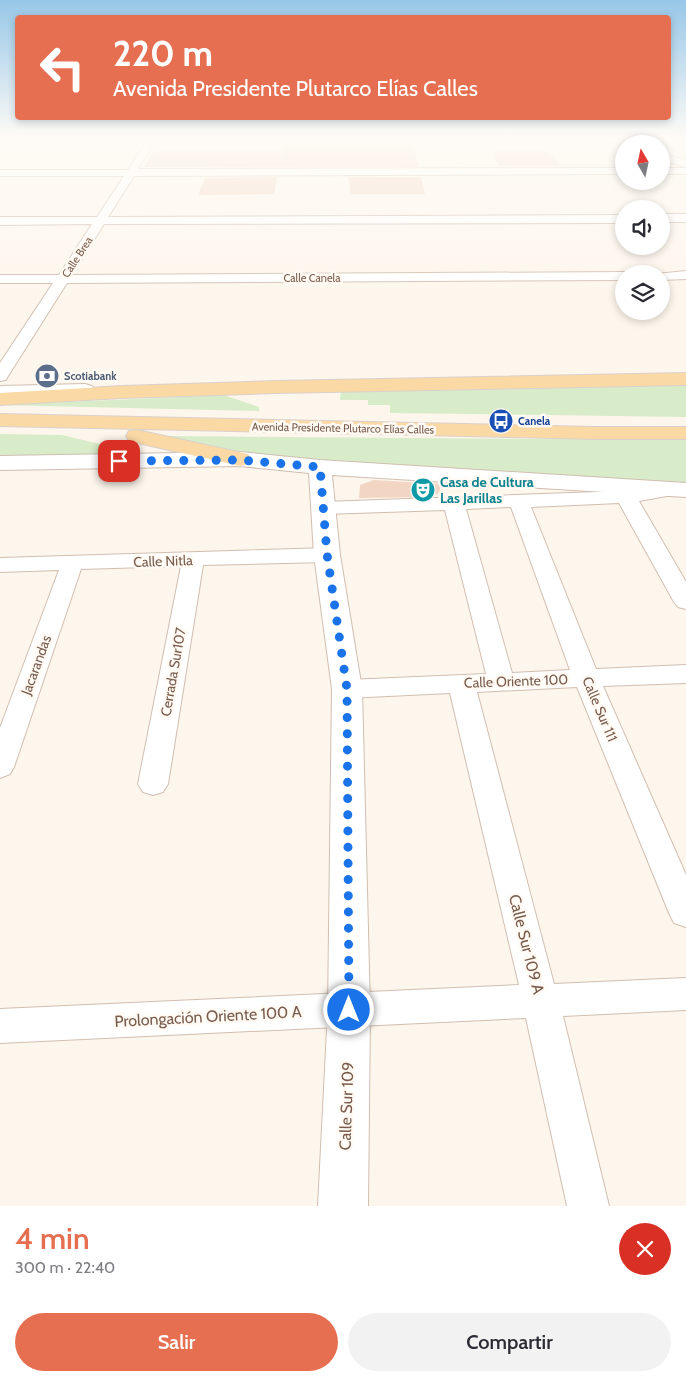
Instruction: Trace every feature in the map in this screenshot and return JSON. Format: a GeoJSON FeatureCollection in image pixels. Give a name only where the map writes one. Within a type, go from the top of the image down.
{"type":"FeatureCollection","features":[{"type":"Feature","properties":{"kind":"main road"},"geometry":{"type":"LineString","coordinates":[[0,399],[137,391],[379,383],[686,379]]}},
{"type":"Feature","properties":{"kind":"main road","name":"Avenida Presidente Plutarco Elías Calles"},"geometry":{"type":"LineString","coordinates":[[0,420],[596,433],[686,433]]}},
{"type":"Feature","properties":{"kind":"main road"},"geometry":{"type":"LineString","coordinates":[[82,423],[240,460]]}},
{"type":"Feature","properties":{"kind":"street","name":"Calle Brea"},"geometry":{"type":"LineString","coordinates":[[0,376],[119,193]]}},
{"type":"Feature","properties":{"kind":"street"},"geometry":{"type":"LineString","coordinates":[[0,221],[462,215],[615,219]]}},
{"type":"Feature","properties":{"kind":"street"},"geometry":{"type":"LineString","coordinates":[[670,218],[686,218]]}},
{"type":"Feature","properties":{"kind":"street"},"geometry":{"type":"LineString","coordinates":[[670,276],[686,275]]}},
{"type":"Feature","properties":{"kind":"street","name":"Calle Canela"},"geometry":{"type":"LineString","coordinates":[[0,279],[615,276]]}},
{"type":"Feature","properties":{"kind":"street"},"geometry":{"type":"LineString","coordinates":[[0,392],[67,390],[137,391]]}},
{"type":"Feature","properties":{"kind":"street"},"geometry":{"type":"LineString","coordinates":[[0,463],[240,460],[320,467],[678,490]]}},
{"type":"Feature","properties":{"kind":"street","name":"Calle Sur 109"},"geometry":{"type":"LineString","coordinates":[[320,467],[327,554],[347,689],[349,1010],[343,1206]]}},
{"type":"Feature","properties":{"kind":"street"},"geometry":{"type":"LineString","coordinates":[[324,508],[626,497],[678,490]]}},
{"type":"Feature","properties":{"kind":"street"},"geometry":{"type":"LineString","coordinates":[[626,497],[686,602]]}},
{"type":"Feature","properties":{"kind":"street","name":"Calle Sur 111"},"geometry":{"type":"LineString","coordinates":[[519,502],[586,678],[686,913]]}},
{"type":"Feature","properties":{"kind":"street"},"geometry":{"type":"LineString","coordinates":[[454,504],[501,681]]}},
{"type":"Feature","properties":{"kind":"street","name":"Calle Nitla"},"geometry":{"type":"LineString","coordinates":[[0,565],[327,554]]}},
{"type":"Feature","properties":{"kind":"street","name":"Cerrada Sur107"},"geometry":{"type":"LineString","coordinates":[[153,784],[193,560]]}},
{"type":"Feature","properties":{"kind":"street","name":"Jacarandas"},"geometry":{"type":"LineString","coordinates":[[0,767],[72,564]]}},
{"type":"Feature","properties":{"kind":"street","name":"Calle Oriente 100"},"geometry":{"type":"LineString","coordinates":[[347,689],[686,674]]}},
{"type":"Feature","properties":{"kind":"street","name":"Calle Sur 109 A"},"geometry":{"type":"LineString","coordinates":[[461,683],[541,1002],[588,1206]]}},
{"type":"Feature","properties":{"kind":"street","name":"Prolongación Oriente 100 A"},"geometry":{"type":"LineString","coordinates":[[0,1026],[686,994]]}},
{"type":"Feature","properties":{"kind":"green space"},"geometry":{"type":"Polygon","coordinates":[[[686,382],[686,417],[390,413],[390,405],[368,405],[368,400],[340,400],[341,388],[686,382]]]}},
{"type":"Feature","properties":{"kind":"green space"},"geometry":{"type":"Polygon","coordinates":[[[224,395],[259,407],[259,411],[0,405],[224,395]]]}},
{"type":"Feature","properties":{"kind":"green space"},"geometry":{"type":"Polygon","coordinates":[[[0,434],[62,435],[163,459],[0,459],[0,434]]]}},
{"type":"Feature","properties":{"kind":"green space"},"geometry":{"type":"Polygon","coordinates":[[[166,436],[686,440],[686,486],[258,456],[166,436]]]}},
{"type":"Feature","properties":{"kind":"building"},"geometry":{"type":"Polygon","coordinates":[[[199,193],[274,193],[274,194],[198,195],[199,193]]]}},
{"type":"Feature","properties":{"kind":"building"},"geometry":{"type":"Polygon","coordinates":[[[351,193],[425,194],[351,194],[351,193]]]}},
{"type":"Feature","properties":{"kind":"building"},"geometry":{"type":"Polygon","coordinates":[[[374,480],[440,484],[440,494],[422,495],[423,497],[359,498],[360,485],[374,480]]]}},
{"type":"Feature","properties":{"kind":"place","name":"Scotiabank"},"geometry":{"type":"Point","coordinates":[47,376]}},
{"type":"Feature","properties":{"kind":"place","name":"Canela"},"geometry":{"type":"Point","coordinates":[501,421]}},
{"type":"Feature","properties":{"kind":"place","name":"Casa de Cultura Las Jarillas"},"geometry":{"type":"Point","coordinates":[423,490]}},
{"type":"Feature","properties":{"kind":"route"},"geometry":{"type":"LineString","coordinates":[[119,461],[172,459],[240,460],[320,467],[327,554],[347,689],[349,1010]]}}]}
